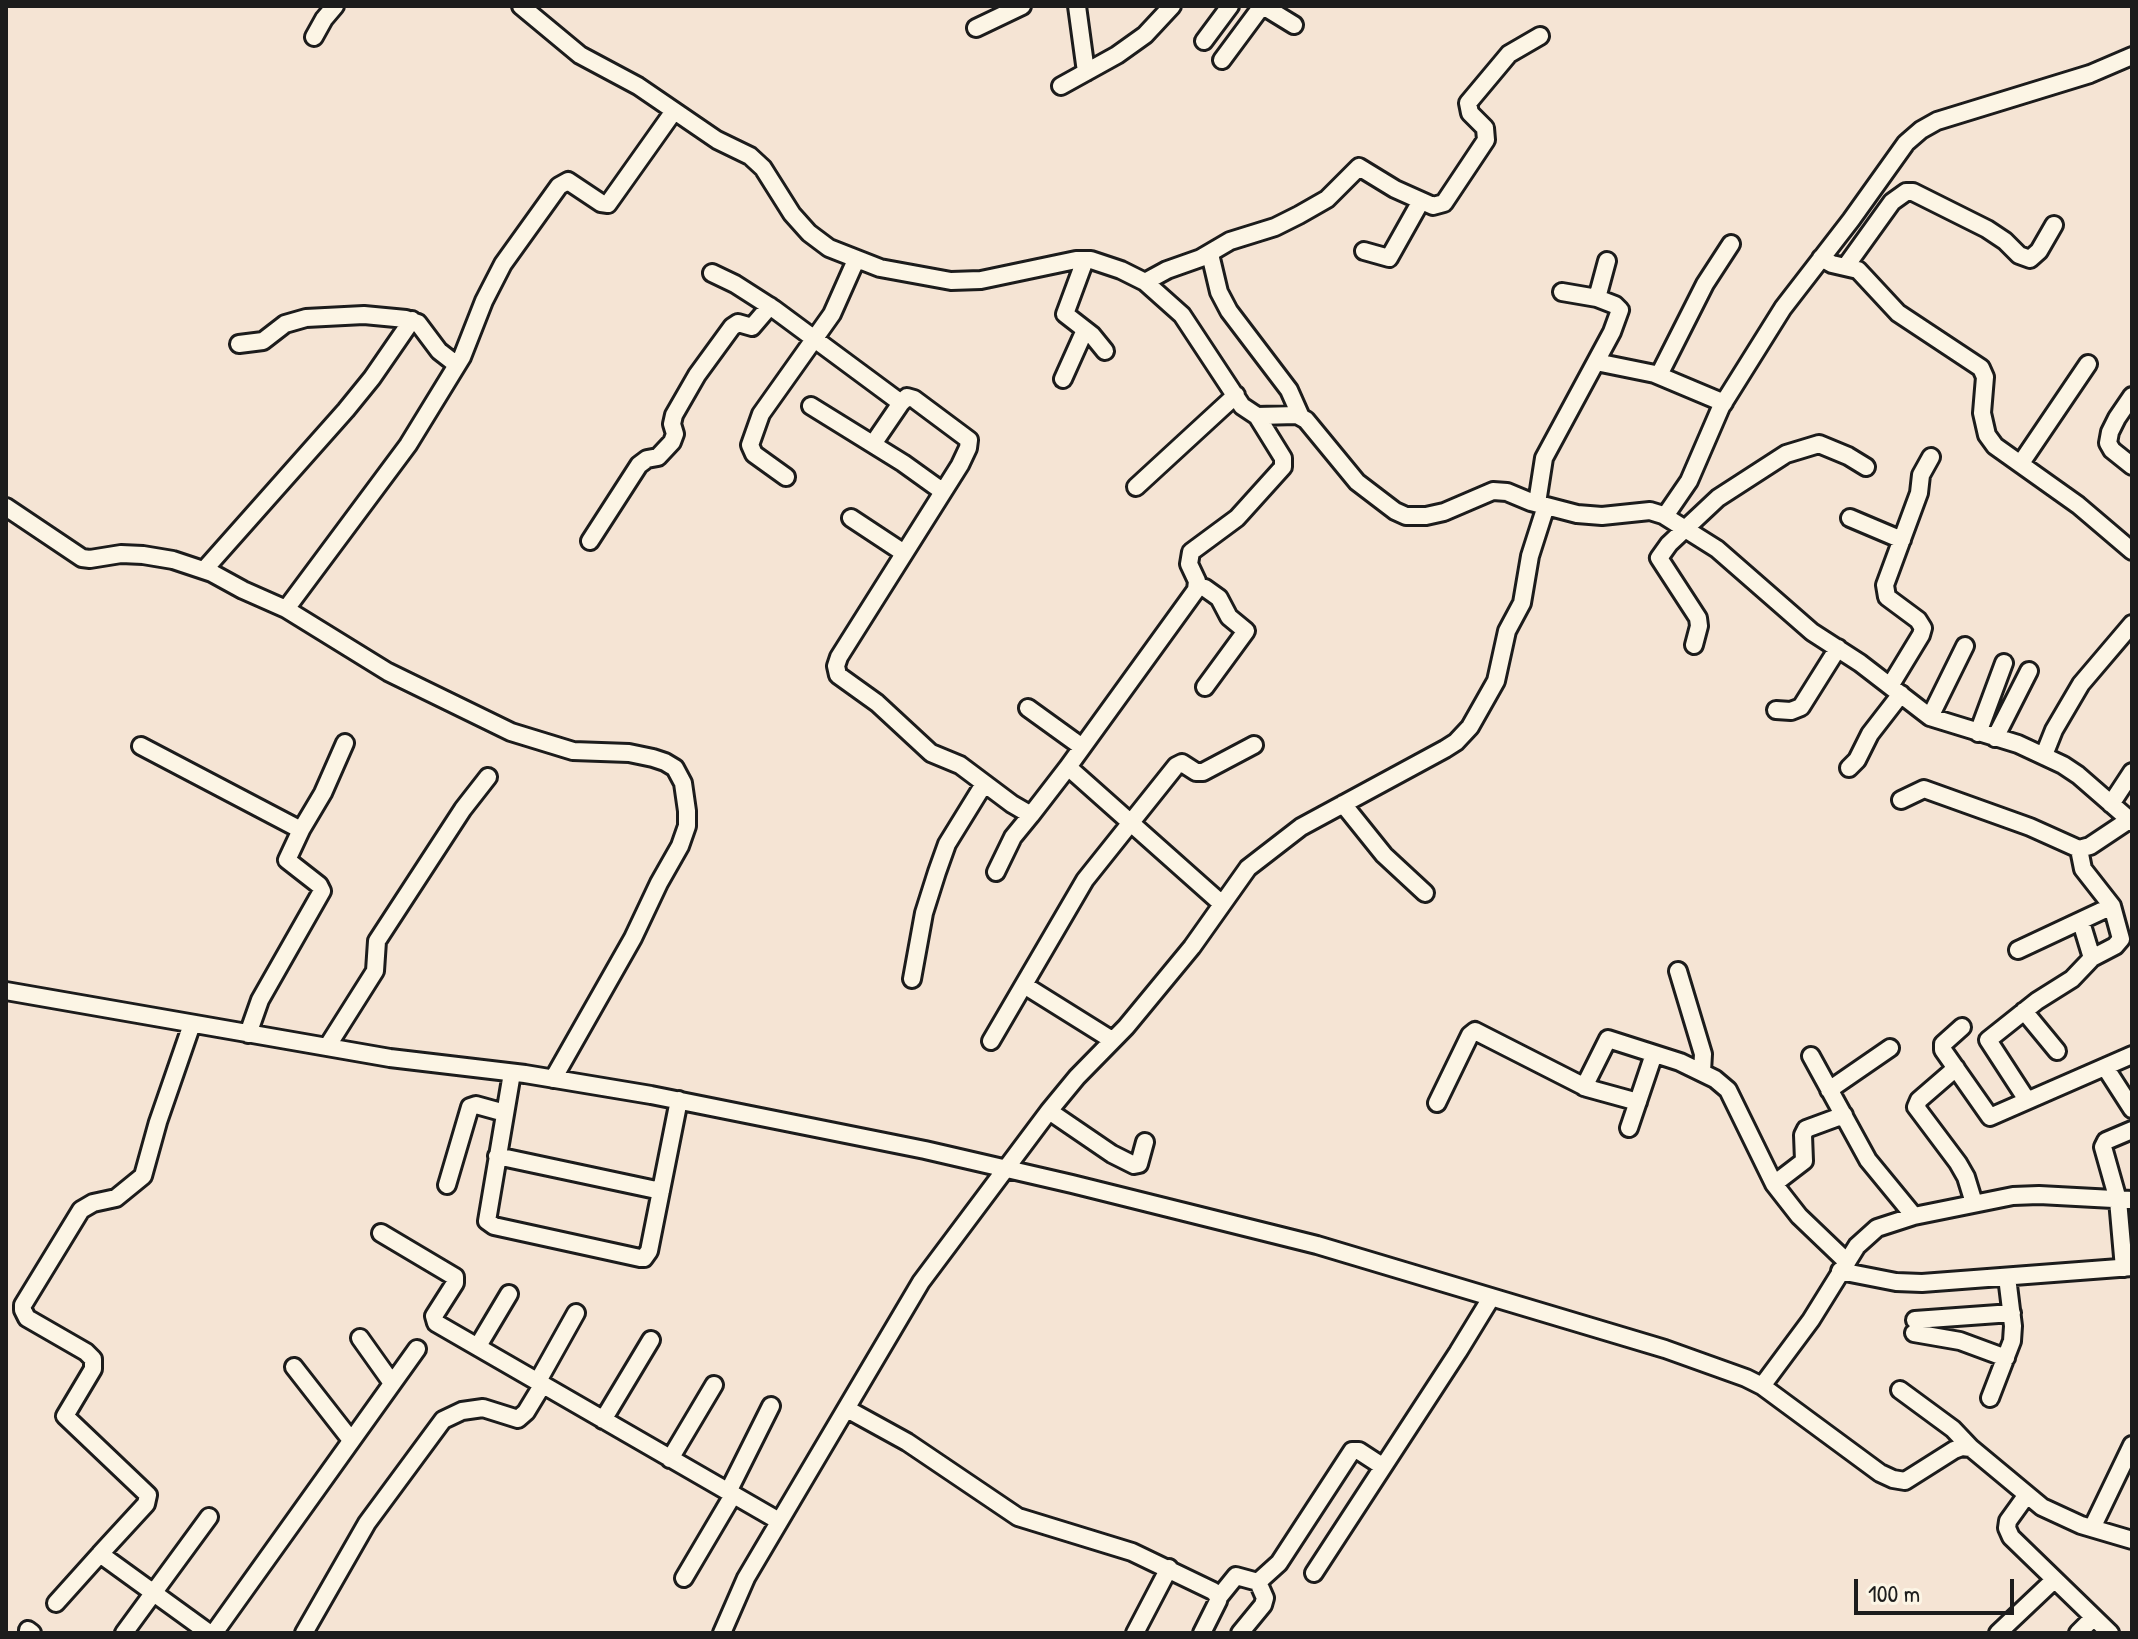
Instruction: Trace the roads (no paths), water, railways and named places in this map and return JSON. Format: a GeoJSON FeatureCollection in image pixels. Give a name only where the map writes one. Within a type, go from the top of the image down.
{"type":"FeatureCollection","features":[{"type":"Feature","properties":{"kind":"street"},"geometry":{"type":"LineString","coordinates":[[314,37],[335,6]]}},
{"type":"Feature","properties":{"kind":"street"},"geometry":{"type":"LineString","coordinates":[[521,6],[580,55],[638,86],[717,140],[750,156],[763,168],[792,214],[809,233],[829,248],[856,260],[908,274],[951,281],[981,280],[1085,260],[1121,270],[1145,282],[1182,315],[1242,406],[1279,416],[1322,437],[1357,482],[1395,511],[1406,516],[1426,516],[1444,512],[1493,491],[1507,492],[1577,514],[1602,516],[1650,511],[1665,516],[1717,549],[1802,623],[1930,717],[2044,755],[2078,775],[2130,821],[2090,846],[2079,849],[2030,827],[1924,789],[1901,800]]}},
{"type":"Feature","properties":{"kind":"street"},"geometry":{"type":"LineString","coordinates":[[976,28],[1022,6]]}},
{"type":"Feature","properties":{"kind":"street"},"geometry":{"type":"LineString","coordinates":[[1077,6],[1086,72]]}},
{"type":"Feature","properties":{"kind":"street"},"geometry":{"type":"LineString","coordinates":[[1061,86],[1117,55],[1145,35],[1172,6]]}},
{"type":"Feature","properties":{"kind":"street"},"geometry":{"type":"LineString","coordinates":[[1204,41],[1230,6]]}},
{"type":"Feature","properties":{"kind":"street"},"geometry":{"type":"LineString","coordinates":[[1222,60],[1262,6],[1294,25]]}},
{"type":"Feature","properties":{"kind":"street"},"geometry":{"type":"LineString","coordinates":[[1145,282],[1210,254],[1230,241],[1275,227],[1327,199],[1356,168],[1362,168],[1395,189],[1433,206],[1444,203],[1486,140],[1487,133],[1470,113],[1468,103],[1509,54],[1540,36]]}},
{"type":"Feature","properties":{"kind":"street"},"geometry":{"type":"LineString","coordinates":[[1665,516],[1689,481],[1724,403],[1783,308],[1896,154],[1921,130],[1937,121],[2090,74],[2132,56]]}},
{"type":"Feature","properties":{"kind":"street"},"geometry":{"type":"LineString","coordinates":[[286,609],[400,457],[460,361],[498,274],[559,186],[568,181],[601,203],[611,202],[674,111]]}},
{"type":"Feature","properties":{"kind":"street"},"geometry":{"type":"LineString","coordinates":[[1846,266],[1883,213],[1906,192],[1913,192],[1987,229],[2019,255],[2030,259],[2039,251],[2054,225]]}},
{"type":"Feature","properties":{"kind":"street"},"geometry":{"type":"LineString","coordinates":[[1364,251],[1389,258],[1421,201]]}},
{"type":"Feature","properties":{"kind":"street"},"geometry":{"type":"LineString","coordinates":[[1659,375],[1705,284],[1731,244]]}},
{"type":"Feature","properties":{"kind":"street"},"geometry":{"type":"LineString","coordinates":[[1197,586],[1189,564],[1191,552],[1237,518],[1283,467],[1279,416],[1289,390],[1229,311],[1219,292],[1210,254]]}},
{"type":"Feature","properties":{"kind":"street"},"geometry":{"type":"LineString","coordinates":[[1821,258],[1858,270],[1898,313],[1981,368],[1985,377],[1982,413],[1987,435],[1995,446],[2078,505],[2132,551]]}},
{"type":"Feature","properties":{"kind":"street"},"geometry":{"type":"LineString","coordinates":[[786,477],[754,454],[750,445],[761,414],[832,314],[856,260]]}},
{"type":"Feature","properties":{"kind":"street"},"geometry":{"type":"LineString","coordinates":[[1085,260],[1065,312],[1105,351]]}},
{"type":"Feature","properties":{"kind":"street"},"geometry":{"type":"LineString","coordinates":[[1597,298],[1607,261]]}},
{"type":"Feature","properties":{"kind":"street"},"geometry":{"type":"LineString","coordinates":[[712,273],[770,306],[901,403]]}},
{"type":"Feature","properties":{"kind":"street"},"geometry":{"type":"LineString","coordinates":[[722,1633],[737,1595],[921,1282],[1049,1111],[1126,1027],[1192,947],[1248,868],[1274,845],[1445,749],[1464,735],[1496,681],[1510,627],[1522,603],[1541,504],[1544,458],[1612,332],[1620,310],[1597,298],[1562,292]]}},
{"type":"Feature","properties":{"kind":"street"},"geometry":{"type":"LineString","coordinates":[[590,541],[639,465],[647,459],[658,457],[672,442],[675,434],[674,415],[697,375],[732,327],[738,323],[752,327],[770,306]]}},
{"type":"Feature","properties":{"kind":"street"},"geometry":{"type":"LineString","coordinates":[[239,344],[263,341],[285,324],[306,318],[364,315],[412,320],[418,323],[439,351],[460,361]]}},
{"type":"Feature","properties":{"kind":"street"},"geometry":{"type":"LineString","coordinates":[[204,570],[355,399],[412,320]]}},
{"type":"Feature","properties":{"kind":"street"},"geometry":{"type":"LineString","coordinates":[[1063,379],[1085,330]]}},
{"type":"Feature","properties":{"kind":"street"},"geometry":{"type":"LineString","coordinates":[[1596,362],[1659,375],[1724,403]]}},
{"type":"Feature","properties":{"kind":"street"},"geometry":{"type":"LineString","coordinates":[[2021,463],[2088,364]]}},
{"type":"Feature","properties":{"kind":"street"},"geometry":{"type":"LineString","coordinates":[[1136,487],[1236,395]]}},
{"type":"Feature","properties":{"kind":"street"},"geometry":{"type":"LineString","coordinates":[[2132,396],[2117,418],[2108,443],[2132,466]]}},
{"type":"Feature","properties":{"kind":"street"},"geometry":{"type":"LineString","coordinates":[[873,444],[907,397],[969,440],[964,456],[839,657],[836,671],[842,679],[885,710],[931,753],[960,765],[1031,815]]}},
{"type":"Feature","properties":{"kind":"street"},"geometry":{"type":"LineString","coordinates":[[811,406],[942,491]]}},
{"type":"Feature","properties":{"kind":"street"},"geometry":{"type":"LineString","coordinates":[[1694,645],[1698,618],[1659,558],[1684,528],[1718,498],[1757,471],[1786,454],[1810,445],[1828,446],[1866,467]]}},
{"type":"Feature","properties":{"kind":"street"},"geometry":{"type":"LineString","coordinates":[[1849,768],[1861,753],[1923,631],[1918,620],[1884,593],[1919,493],[1921,475],[1931,457]]}},
{"type":"Feature","properties":{"kind":"street"},"geometry":{"type":"LineString","coordinates":[[6,507],[82,558],[143,555],[204,570],[286,609],[388,672],[511,732],[573,751],[629,753],[653,758],[675,768],[683,783],[687,811],[687,826],[680,846],[633,938],[553,1079]]}},
{"type":"Feature","properties":{"kind":"street"},"geometry":{"type":"LineString","coordinates":[[851,518],[904,553]]}},
{"type":"Feature","properties":{"kind":"street"},"geometry":{"type":"LineString","coordinates":[[1850,518],[1902,540]]}},
{"type":"Feature","properties":{"kind":"street"},"geometry":{"type":"LineString","coordinates":[[1197,586],[1219,598],[1229,617],[1247,633],[1205,687]]}},
{"type":"Feature","properties":{"kind":"street"},"geometry":{"type":"LineString","coordinates":[[996,872],[1013,837],[1068,767],[1197,586]]}},
{"type":"Feature","properties":{"kind":"street"},"geometry":{"type":"LineString","coordinates":[[2044,755],[2054,730],[2081,684],[2132,624]]}},
{"type":"Feature","properties":{"kind":"street"},"geometry":{"type":"LineString","coordinates":[[1930,717],[1965,646]]}},
{"type":"Feature","properties":{"kind":"street"},"geometry":{"type":"LineString","coordinates":[[1776,710],[1791,711],[1801,707],[1838,648]]}},
{"type":"Feature","properties":{"kind":"street"},"geometry":{"type":"LineString","coordinates":[[1978,733],[2004,663]]}},
{"type":"Feature","properties":{"kind":"street"},"geometry":{"type":"LineString","coordinates":[[1995,738],[2029,671]]}},
{"type":"Feature","properties":{"kind":"street"},"geometry":{"type":"LineString","coordinates":[[1028,708],[1082,747]]}},
{"type":"Feature","properties":{"kind":"street"},"geometry":{"type":"LineString","coordinates":[[248,1034],[260,1000],[322,891],[319,885],[287,860],[323,793],[345,743]]}},
{"type":"Feature","properties":{"kind":"street"},"geometry":{"type":"LineString","coordinates":[[991,1041],[1085,880],[1179,763],[1196,772],[1203,772],[1254,745]]}},
{"type":"Feature","properties":{"kind":"street"},"geometry":{"type":"LineString","coordinates":[[141,746],[301,830]]}},
{"type":"Feature","properties":{"kind":"street"},"geometry":{"type":"LineString","coordinates":[[1068,767],[1222,904]]}},
{"type":"Feature","properties":{"kind":"street"},"geometry":{"type":"LineString","coordinates":[[2111,804],[2132,772]]}},
{"type":"Feature","properties":{"kind":"street"},"geometry":{"type":"LineString","coordinates":[[327,1047],[375,971],[377,941],[463,809],[488,777]]}},
{"type":"Feature","properties":{"kind":"street"},"geometry":{"type":"LineString","coordinates":[[912,979],[924,913],[937,872],[954,831],[984,784]]}},
{"type":"Feature","properties":{"kind":"street"},"geometry":{"type":"LineString","coordinates":[[1343,804],[1384,855],[1425,893]]}},
{"type":"Feature","properties":{"kind":"street"},"geometry":{"type":"LineString","coordinates":[[2027,1100],[1988,1040],[2072,979],[2092,958],[2115,946],[2121,939],[2112,906],[2083,869],[2079,849]]}},
{"type":"Feature","properties":{"kind":"street"},"geometry":{"type":"LineString","coordinates":[[2018,950],[2112,906]]}},
{"type":"Feature","properties":{"kind":"street"},"geometry":{"type":"LineString","coordinates":[[2081,922],[2092,958]]}},
{"type":"Feature","properties":{"kind":"street"},"geometry":{"type":"LineString","coordinates":[[1678,971],[1703,1054],[1702,1072]]}},
{"type":"Feature","properties":{"kind":"street"},"geometry":{"type":"LineString","coordinates":[[1024,985],[1112,1040]]}},
{"type":"Feature","properties":{"kind":"street"},"geometry":{"type":"LineString","coordinates":[[6,991],[327,1047],[679,1100],[1005,1169],[1317,1245],[1724,1369],[1762,1386],[1880,1473],[1893,1479],[1905,1481],[1954,1450],[1971,1448]]}},
{"type":"Feature","properties":{"kind":"street"},"geometry":{"type":"LineString","coordinates":[[2024,1011],[2057,1051]]}},
{"type":"Feature","properties":{"kind":"street"},"geometry":{"type":"LineString","coordinates":[[56,1603],[146,1504],[148,1495],[65,1416],[93,1369],[93,1359],[27,1318],[23,1305],[81,1210],[93,1203],[116,1198],[143,1176],[192,1024]]}},
{"type":"Feature","properties":{"kind":"street"},"geometry":{"type":"LineString","coordinates":[[1962,1027],[1942,1047],[1990,1117],[2132,1055]]}},
{"type":"Feature","properties":{"kind":"street"},"geometry":{"type":"LineString","coordinates":[[1437,1103],[1470,1035],[1475,1031],[1584,1087],[1638,1102]]}},
{"type":"Feature","properties":{"kind":"street"},"geometry":{"type":"LineString","coordinates":[[1584,1087],[1608,1039],[1702,1072],[1728,1090],[1774,1184],[1843,1266],[1896,1282],[1922,1283],[2128,1267],[2125,1200],[2103,1147],[2106,1141],[2132,1130]]}},
{"type":"Feature","properties":{"kind":"street"},"geometry":{"type":"LineString","coordinates":[[1829,1090],[1890,1048]]}},
{"type":"Feature","properties":{"kind":"street"},"geometry":{"type":"LineString","coordinates":[[1629,1128],[1654,1054]]}},
{"type":"Feature","properties":{"kind":"street"},"geometry":{"type":"LineString","coordinates":[[1811,1056],[1868,1160],[1914,1216]]}},
{"type":"Feature","properties":{"kind":"street"},"geometry":{"type":"LineString","coordinates":[[2105,1067],[2132,1109]]}},
{"type":"Feature","properties":{"kind":"street"},"geometry":{"type":"LineString","coordinates":[[1956,1068],[1919,1100],[1916,1107],[1958,1163],[1974,1203]]}},
{"type":"Feature","properties":{"kind":"street"},"geometry":{"type":"LineString","coordinates":[[512,1073],[486,1217],[489,1223],[625,1255],[644,1258],[649,1251],[679,1100]]}},
{"type":"Feature","properties":{"kind":"street"},"geometry":{"type":"LineString","coordinates":[[447,1185],[470,1107],[476,1105],[505,1113]]}},
{"type":"Feature","properties":{"kind":"street"},"geometry":{"type":"LineString","coordinates":[[1049,1111],[1112,1154],[1134,1165],[1139,1164],[1145,1142]]}},
{"type":"Feature","properties":{"kind":"street"},"geometry":{"type":"LineString","coordinates":[[1774,1184],[1804,1161],[1803,1135],[1806,1129],[1844,1115]]}},
{"type":"Feature","properties":{"kind":"street"},"geometry":{"type":"LineString","coordinates":[[497,1156],[661,1191]]}},
{"type":"Feature","properties":{"kind":"street"},"geometry":{"type":"LineString","coordinates":[[1762,1386],[1811,1320],[1843,1266],[1865,1236],[1877,1228],[1974,1203],[2039,1195],[2125,1200]]}},
{"type":"Feature","properties":{"kind":"street"},"geometry":{"type":"LineString","coordinates":[[381,1233],[455,1277],[455,1283],[434,1316],[434,1321],[779,1521]]}},
{"type":"Feature","properties":{"kind":"street"},"geometry":{"type":"LineString","coordinates":[[1990,1398],[2012,1341],[2007,1277]]}},
{"type":"Feature","properties":{"kind":"street"},"geometry":{"type":"LineString","coordinates":[[478,1346],[509,1294]]}},
{"type":"Feature","properties":{"kind":"street"},"geometry":{"type":"LineString","coordinates":[[1314,1573],[1491,1298]]}},
{"type":"Feature","properties":{"kind":"street"},"geometry":{"type":"LineString","coordinates":[[304,1633],[367,1523],[443,1420],[462,1411],[483,1408],[518,1419],[526,1412],[576,1313]]}},
{"type":"Feature","properties":{"kind":"street"},"geometry":{"type":"LineString","coordinates":[[2006,1358],[1915,1327],[2012,1313]]}},
{"type":"Feature","properties":{"kind":"street"},"geometry":{"type":"LineString","coordinates":[[360,1338],[392,1383]]}},
{"type":"Feature","properties":{"kind":"street"},"geometry":{"type":"LineString","coordinates":[[603,1420],[651,1340]]}},
{"type":"Feature","properties":{"kind":"street"},"geometry":{"type":"LineString","coordinates":[[100,1554],[212,1633],[417,1349]]}},
{"type":"Feature","properties":{"kind":"street"},"geometry":{"type":"LineString","coordinates":[[294,1367],[351,1440]]}},
{"type":"Feature","properties":{"kind":"street"},"geometry":{"type":"LineString","coordinates":[[670,1459],[714,1385]]}},
{"type":"Feature","properties":{"kind":"street"},"geometry":{"type":"LineString","coordinates":[[1900,1390],[1953,1429],[2026,1496],[2060,1517],[2132,1540]]}},
{"type":"Feature","properties":{"kind":"street"},"geometry":{"type":"LineString","coordinates":[[684,1578],[731,1494],[771,1406]]}},
{"type":"Feature","properties":{"kind":"street"},"geometry":{"type":"LineString","coordinates":[[847,1409],[907,1442],[1018,1517],[1132,1552],[1169,1568],[1219,1597]]}},
{"type":"Feature","properties":{"kind":"street"},"geometry":{"type":"LineString","coordinates":[[2092,1528],[2132,1445]]}},
{"type":"Feature","properties":{"kind":"street"},"geometry":{"type":"LineString","coordinates":[[1258,1582],[1279,1563],[1352,1451],[1359,1451],[1382,1466]]}},
{"type":"Feature","properties":{"kind":"street"},"geometry":{"type":"LineString","coordinates":[[2026,1496],[2013,1513],[2007,1528],[2011,1537],[2110,1633]]}},
{"type":"Feature","properties":{"kind":"street"},"geometry":{"type":"LineString","coordinates":[[124,1633],[209,1517]]}},
{"type":"Feature","properties":{"kind":"street"},"geometry":{"type":"LineString","coordinates":[[1135,1633],[1169,1568]]}},
{"type":"Feature","properties":{"kind":"street"},"geometry":{"type":"LineString","coordinates":[[1202,1633],[1219,1597],[1236,1576],[1258,1582]]}},
{"type":"Feature","properties":{"kind":"street"},"geometry":{"type":"LineString","coordinates":[[1998,1633],[2054,1580]]}},
{"type":"Feature","properties":{"kind":"street"},"geometry":{"type":"LineString","coordinates":[[1240,1633],[1265,1598],[1258,1582]]}},
{"type":"Feature","properties":{"kind":"street"},"geometry":{"type":"LineString","coordinates":[[2078,1633],[2093,1618]]}}]}
